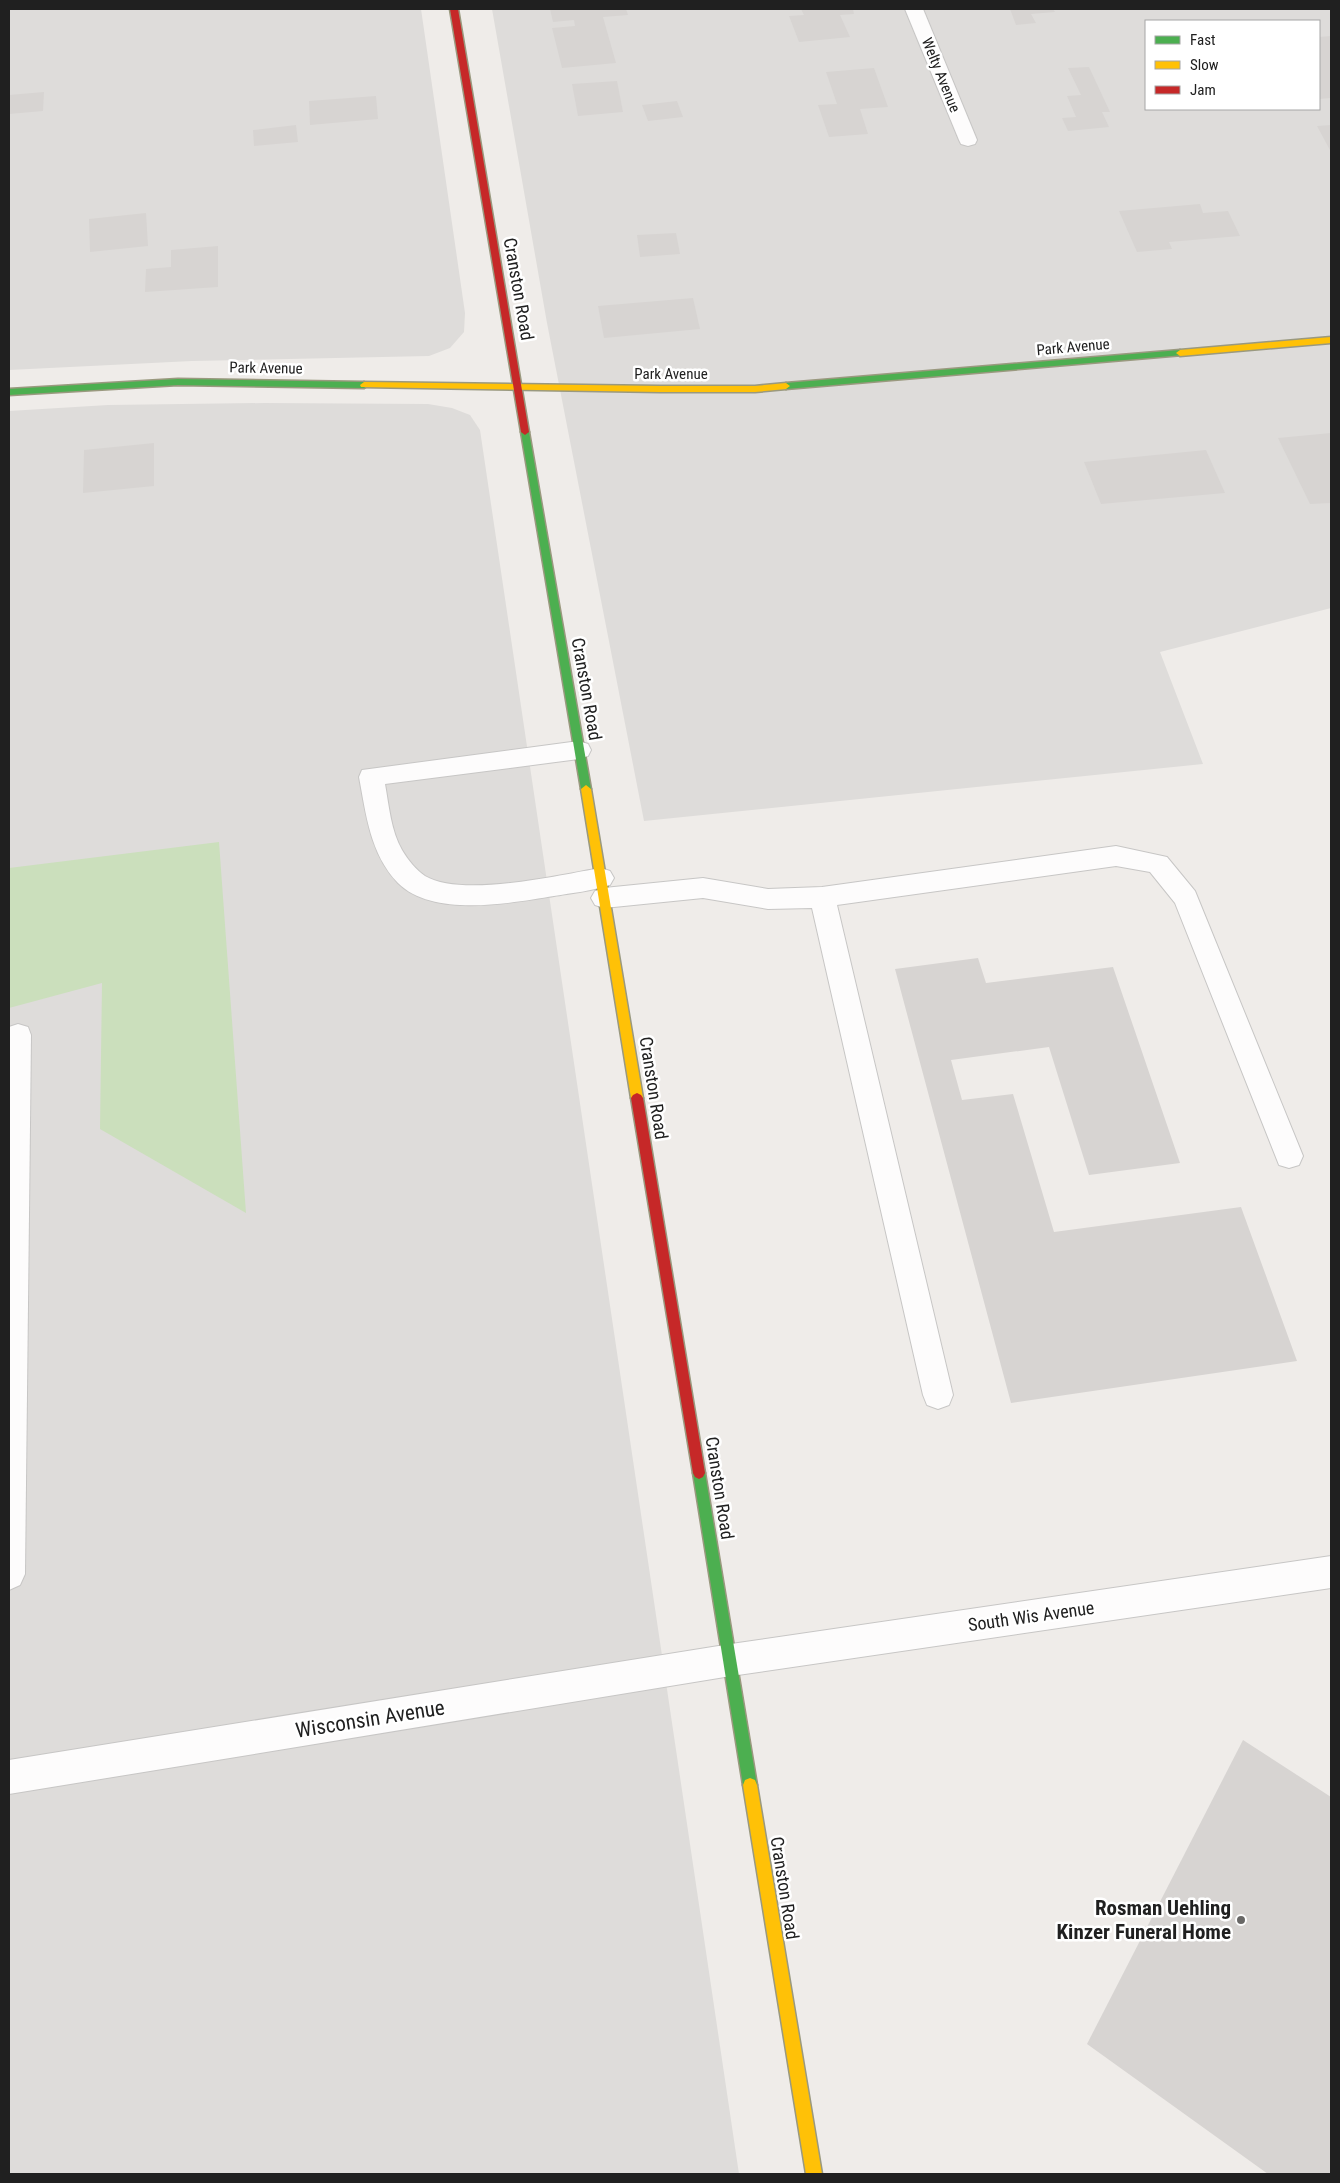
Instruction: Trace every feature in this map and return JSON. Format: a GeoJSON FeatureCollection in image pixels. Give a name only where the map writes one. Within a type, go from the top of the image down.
{"type":"FeatureCollection","features":[{"type":"Feature","properties":{"kind":"street","name":"Cranston Road"},"geometry":{"type":"LineString","coordinates":[[454,9],[603,888],[814,2174]]}},
{"type":"Feature","properties":{"kind":"street","name":"Welty Avenue"},"geometry":{"type":"LineString","coordinates":[[914,9],[968,140]]}},
{"type":"Feature","properties":{"kind":"street","name":"Park Avenue"},"geometry":{"type":"LineString","coordinates":[[9,392],[178,382],[755,389],[1331,340]]}},
{"type":"Feature","properties":{"kind":"street"},"geometry":{"type":"LineString","coordinates":[[579,750],[371,777],[385,841],[400,868],[417,884],[436,892],[461,896],[504,892],[603,888],[703,888],[768,899],[822,898],[1116,856],[1158,864],[1186,898],[1289,1156]]}},
{"type":"Feature","properties":{"kind":"street"},"geometry":{"type":"LineString","coordinates":[[822,898],[938,1394]]}},
{"type":"Feature","properties":{"kind":"street"},"geometry":{"type":"LineString","coordinates":[[9,1574],[18,1035]]}},
{"type":"Feature","properties":{"kind":"street","name":"South Wis Avenue"},"geometry":{"type":"LineString","coordinates":[[731,1660],[1331,1572]]}},
{"type":"Feature","properties":{"kind":"street","name":"Wisconsin Avenue"},"geometry":{"type":"LineString","coordinates":[[9,1777],[731,1660]]}},
{"type":"Feature","properties":{"kind":"shaded area"},"geometry":{"type":"Polygon","coordinates":[[[9,9],[421,9],[465,313],[464,332],[450,348],[429,356],[192,361],[9,370],[9,9]]]}},
{"type":"Feature","properties":{"kind":"shaded area"},"geometry":{"type":"Polygon","coordinates":[[[492,9],[1331,9],[1331,608],[1160,652],[1203,764],[644,821],[547,323],[492,9]]]}},
{"type":"Feature","properties":{"kind":"shaded area"},"geometry":{"type":"Polygon","coordinates":[[[264,403],[428,404],[452,408],[470,415],[480,430],[739,2174],[9,2174],[9,411],[108,405],[264,403]]]}},
{"type":"Feature","properties":{"kind":"green space"},"geometry":{"type":"Polygon","coordinates":[[[219,842],[246,1213],[100,1129],[102,983],[9,1008],[9,868],[219,842]]]}},
{"type":"Feature","properties":{"kind":"building"},"geometry":{"type":"Polygon","coordinates":[[[550,9],[626,9],[628,15],[603,17],[616,63],[562,68],[552,28],[575,26],[574,20],[553,22],[550,9]]]}},
{"type":"Feature","properties":{"kind":"building"},"geometry":{"type":"Polygon","coordinates":[[[801,9],[853,9],[854,14],[840,15],[850,37],[799,42],[789,16],[804,15],[801,9]]]}},
{"type":"Feature","properties":{"kind":"building"},"geometry":{"type":"Polygon","coordinates":[[[1010,9],[1053,9],[1055,12],[1031,14],[1036,23],[1016,25],[1010,9]]]}},
{"type":"Feature","properties":{"kind":"building"},"geometry":{"type":"Polygon","coordinates":[[[1331,36],[1331,98],[1320,99],[1320,37],[1331,36]]]}},
{"type":"Feature","properties":{"kind":"building"},"geometry":{"type":"Polygon","coordinates":[[[1089,67],[1110,112],[1102,112],[1109,127],[1068,131],[1062,118],[1076,117],[1067,96],[1081,95],[1068,68],[1089,67]]]}},
{"type":"Feature","properties":{"kind":"building"},"geometry":{"type":"Polygon","coordinates":[[[874,68],[888,107],[860,109],[868,134],[829,137],[818,105],[837,104],[826,72],[874,68]]]}},
{"type":"Feature","properties":{"kind":"building"},"geometry":{"type":"Polygon","coordinates":[[[617,81],[623,112],[578,116],[572,84],[617,81]]]}},
{"type":"Feature","properties":{"kind":"building"},"geometry":{"type":"Polygon","coordinates":[[[44,92],[43,111],[9,114],[9,95],[44,92]]]}},
{"type":"Feature","properties":{"kind":"building"},"geometry":{"type":"Polygon","coordinates":[[[376,96],[378,119],[310,125],[309,101],[376,96]]]}},
{"type":"Feature","properties":{"kind":"building"},"geometry":{"type":"Polygon","coordinates":[[[677,101],[683,117],[648,121],[642,105],[677,101]]]}},
{"type":"Feature","properties":{"kind":"building"},"geometry":{"type":"Polygon","coordinates":[[[296,125],[298,142],[254,146],[253,130],[296,125]]]}},
{"type":"Feature","properties":{"kind":"building"},"geometry":{"type":"Polygon","coordinates":[[[1331,125],[1331,152],[1317,126],[1331,125]]]}},
{"type":"Feature","properties":{"kind":"building"},"geometry":{"type":"Polygon","coordinates":[[[1200,204],[1203,213],[1228,211],[1240,236],[1169,242],[1172,249],[1137,252],[1119,211],[1200,204]]]}},
{"type":"Feature","properties":{"kind":"building"},"geometry":{"type":"Polygon","coordinates":[[[146,213],[148,246],[90,252],[89,219],[146,213]]]}},
{"type":"Feature","properties":{"kind":"building"},"geometry":{"type":"Polygon","coordinates":[[[676,233],[680,254],[640,257],[637,235],[676,233]]]}},
{"type":"Feature","properties":{"kind":"building"},"geometry":{"type":"Polygon","coordinates":[[[218,246],[218,287],[145,292],[146,269],[171,267],[171,250],[218,246]]]}},
{"type":"Feature","properties":{"kind":"building"},"geometry":{"type":"Polygon","coordinates":[[[693,298],[700,329],[604,338],[598,306],[693,298]]]}},
{"type":"Feature","properties":{"kind":"building"},"geometry":{"type":"Polygon","coordinates":[[[1331,433],[1331,503],[1310,504],[1278,438],[1331,433]]]}},
{"type":"Feature","properties":{"kind":"building"},"geometry":{"type":"Polygon","coordinates":[[[154,443],[154,486],[83,493],[84,450],[154,443]]]}},
{"type":"Feature","properties":{"kind":"building"},"geometry":{"type":"Polygon","coordinates":[[[1206,450],[1225,493],[1101,504],[1084,462],[1206,450]]]}},
{"type":"Feature","properties":{"kind":"building"},"geometry":{"type":"Polygon","coordinates":[[[978,958],[986,983],[1113,967],[1180,1163],[1089,1175],[1049,1047],[951,1060],[962,1100],[1013,1094],[1054,1232],[1241,1207],[1297,1361],[1011,1403],[895,969],[978,958]]]}},
{"type":"Feature","properties":{"kind":"building","name":"Rosman Uehling Kinzer Funeral Home"},"geometry":{"type":"Polygon","coordinates":[[[1243,1740],[1331,1797],[1331,2174],[1268,2174],[1087,2044],[1243,1740]]]}},
{"type":"Feature","properties":{"kind":"traffic: fast"},"geometry":{"type":"LineString","coordinates":[[786,386],[1180,353]]}},
{"type":"Feature","properties":{"kind":"traffic: fast"},"geometry":{"type":"LineString","coordinates":[[9,392],[178,382],[364,385]]}},
{"type":"Feature","properties":{"kind":"traffic: fast"},"geometry":{"type":"LineString","coordinates":[[525,432],[586,789]]}},
{"type":"Feature","properties":{"kind":"traffic: fast"},"geometry":{"type":"LineString","coordinates":[[699,1473],[750,1785]]}},
{"type":"Feature","properties":{"kind":"traffic: slow"},"geometry":{"type":"LineString","coordinates":[[1180,353],[1331,340]]}},
{"type":"Feature","properties":{"kind":"traffic: slow"},"geometry":{"type":"LineString","coordinates":[[364,385],[660,389],[755,389],[786,386]]}},
{"type":"Feature","properties":{"kind":"traffic: slow"},"geometry":{"type":"LineString","coordinates":[[586,789],[637,1098]]}},
{"type":"Feature","properties":{"kind":"traffic: slow"},"geometry":{"type":"LineString","coordinates":[[750,1785],[814,2174]]}},
{"type":"Feature","properties":{"kind":"traffic: jam"},"geometry":{"type":"LineString","coordinates":[[454,9],[525,432]]}},
{"type":"Feature","properties":{"kind":"traffic: jam"},"geometry":{"type":"LineString","coordinates":[[637,1098],[699,1473]]}},
{"type":"Feature","properties":{"kind":"place","name":"Rosman Uehling Kinzer Funeral Home"},"geometry":{"type":"Point","coordinates":[1241,1920]}}]}
